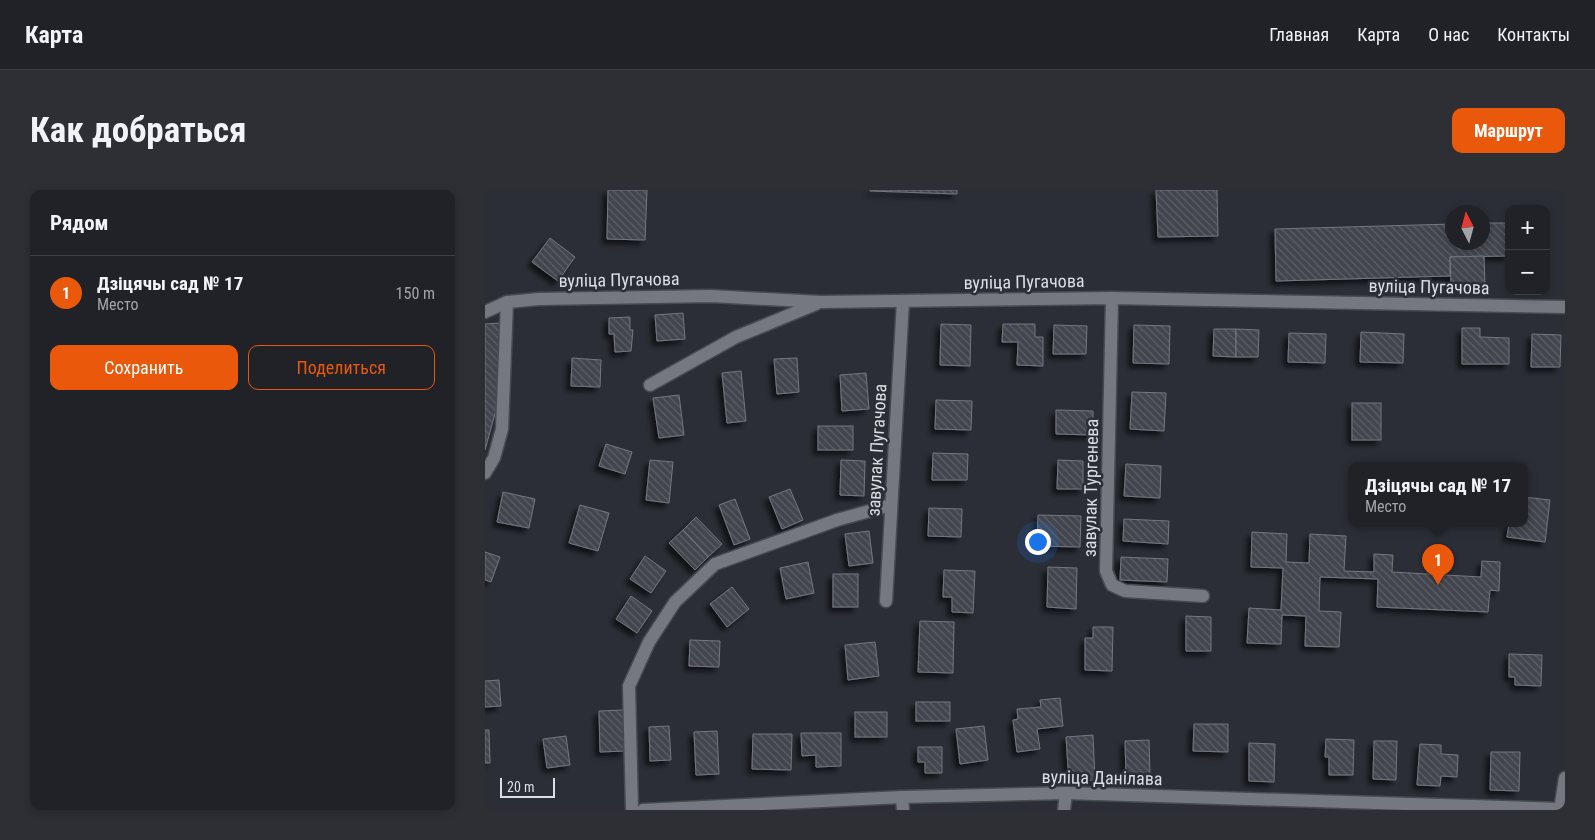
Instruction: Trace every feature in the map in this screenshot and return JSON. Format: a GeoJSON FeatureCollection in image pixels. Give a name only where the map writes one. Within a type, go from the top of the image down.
{"type":"FeatureCollection","features":[{"type":"Feature","properties":{"kind":"street","name":"вуліца Пугачова"},"geometry":{"type":"LineString","coordinates":[[485,312],[507,302],[539,299],[711,296],[821,302],[1112,298],[1565,307]]}},
{"type":"Feature","properties":{"kind":"street","name":"завулак Тургенева"},"geometry":{"type":"LineString","coordinates":[[1112,298],[1106,571],[1112,585],[1125,591],[1203,596]]}},
{"type":"Feature","properties":{"kind":"street","name":"завулак Пугачова"},"geometry":{"type":"LineString","coordinates":[[886,601],[903,301]]}},
{"type":"Feature","properties":{"kind":"street"},"geometry":{"type":"LineString","coordinates":[[485,473],[494,458],[502,429],[507,302]]}},
{"type":"Feature","properties":{"kind":"street"},"geometry":{"type":"LineString","coordinates":[[650,386],[736,337],[821,302]]}},
{"type":"Feature","properties":{"kind":"street"},"geometry":{"type":"LineString","coordinates":[[632,810],[629,686],[649,642],[675,602],[715,564],[837,520],[891,505]]}},
{"type":"Feature","properties":{"kind":"street"},"geometry":{"type":"LineString","coordinates":[[1561,809],[1565,778]]}},
{"type":"Feature","properties":{"kind":"street"},"geometry":{"type":"LineString","coordinates":[[1064,810],[1066,793]]}},
{"type":"Feature","properties":{"kind":"street","name":"вуліца Данілава"},"geometry":{"type":"LineString","coordinates":[[643,810],[902,804],[1066,793],[1561,809]]}},
{"type":"Feature","properties":{"kind":"building"},"geometry":{"type":"Polygon","coordinates":[[[608,190],[647,190],[645,240],[607,239],[608,190]]]}},
{"type":"Feature","properties":{"kind":"building"},"geometry":{"type":"Polygon","coordinates":[[[957,190],[957,194],[870,191],[957,190]]]}},
{"type":"Feature","properties":{"kind":"building"},"geometry":{"type":"Polygon","coordinates":[[[1156,190],[1217,190],[1218,236],[1158,237],[1156,190]]]}},
{"type":"Feature","properties":{"kind":"building"},"geometry":{"type":"Polygon","coordinates":[[[1490,223],[1505,223],[1505,256],[1450,257],[1450,276],[1276,281],[1275,229],[1445,224],[1445,250],[1490,250],[1490,223]]]}},
{"type":"Feature","properties":{"kind":"building"},"geometry":{"type":"Polygon","coordinates":[[[550,238],[575,257],[558,281],[532,262],[550,238]]]}},
{"type":"Feature","properties":{"kind":"building"},"geometry":{"type":"Polygon","coordinates":[[[1484,256],[1485,285],[1451,286],[1450,257],[1484,256]]]}},
{"type":"Feature","properties":{"kind":"building"},"geometry":{"type":"Polygon","coordinates":[[[683,313],[685,339],[657,341],[655,315],[683,313]]]}},
{"type":"Feature","properties":{"kind":"building"},"geometry":{"type":"Polygon","coordinates":[[[630,317],[630,330],[633,330],[631,351],[615,352],[614,334],[609,334],[609,318],[630,317]]]}},
{"type":"Feature","properties":{"kind":"building"},"geometry":{"type":"Polygon","coordinates":[[[501,323],[496,410],[485,450],[485,324],[501,323]]]}},
{"type":"Feature","properties":{"kind":"building"},"geometry":{"type":"Polygon","coordinates":[[[941,324],[971,325],[970,366],[940,365],[941,324]]]}},
{"type":"Feature","properties":{"kind":"building"},"geometry":{"type":"Polygon","coordinates":[[[1003,324],[1035,324],[1035,337],[1043,337],[1043,366],[1017,365],[1018,342],[1002,342],[1003,324]]]}},
{"type":"Feature","properties":{"kind":"building"},"geometry":{"type":"Polygon","coordinates":[[[1054,325],[1087,326],[1086,354],[1053,354],[1054,325]]]}},
{"type":"Feature","properties":{"kind":"building"},"geometry":{"type":"Polygon","coordinates":[[[1134,325],[1170,326],[1169,364],[1133,363],[1134,325]]]}},
{"type":"Feature","properties":{"kind":"building"},"geometry":{"type":"Polygon","coordinates":[[[1462,328],[1480,328],[1480,337],[1509,338],[1509,364],[1462,364],[1462,328]]]}},
{"type":"Feature","properties":{"kind":"building"},"geometry":{"type":"Polygon","coordinates":[[[1214,329],[1236,329],[1236,357],[1213,356],[1214,329]]]}},
{"type":"Feature","properties":{"kind":"building"},"geometry":{"type":"Polygon","coordinates":[[[1236,329],[1259,330],[1258,357],[1236,357],[1236,329]]]}},
{"type":"Feature","properties":{"kind":"building"},"geometry":{"type":"Polygon","coordinates":[[[1361,332],[1404,334],[1403,363],[1360,362],[1361,332]]]}},
{"type":"Feature","properties":{"kind":"building"},"geometry":{"type":"Polygon","coordinates":[[[1289,333],[1326,334],[1325,363],[1288,362],[1289,333]]]}},
{"type":"Feature","properties":{"kind":"building"},"geometry":{"type":"Polygon","coordinates":[[[1532,334],[1561,335],[1560,367],[1531,367],[1532,334]]]}},
{"type":"Feature","properties":{"kind":"building"},"geometry":{"type":"Polygon","coordinates":[[[572,358],[601,360],[600,387],[571,386],[572,358]]]}},
{"type":"Feature","properties":{"kind":"building"},"geometry":{"type":"Polygon","coordinates":[[[797,358],[799,392],[777,394],[774,359],[797,358]]]}},
{"type":"Feature","properties":{"kind":"building"},"geometry":{"type":"Polygon","coordinates":[[[741,371],[746,421],[727,423],[722,373],[741,371]]]}},
{"type":"Feature","properties":{"kind":"building"},"geometry":{"type":"Polygon","coordinates":[[[866,373],[869,409],[842,411],[840,375],[866,373]]]}},
{"type":"Feature","properties":{"kind":"building"},"geometry":{"type":"Polygon","coordinates":[[[1132,392],[1166,393],[1164,431],[1130,429],[1132,392]]]}},
{"type":"Feature","properties":{"kind":"building"},"geometry":{"type":"Polygon","coordinates":[[[679,395],[684,435],[659,438],[653,398],[679,395]]]}},
{"type":"Feature","properties":{"kind":"building"},"geometry":{"type":"Polygon","coordinates":[[[936,400],[972,401],[971,430],[935,429],[936,400]]]}},
{"type":"Feature","properties":{"kind":"building"},"geometry":{"type":"Polygon","coordinates":[[[1352,403],[1381,403],[1381,440],[1352,440],[1352,403]]]}},
{"type":"Feature","properties":{"kind":"building"},"geometry":{"type":"Polygon","coordinates":[[[1056,410],[1093,411],[1093,435],[1056,434],[1056,410]]]}},
{"type":"Feature","properties":{"kind":"building"},"geometry":{"type":"Polygon","coordinates":[[[818,426],[853,426],[853,450],[818,450],[818,426]]]}},
{"type":"Feature","properties":{"kind":"building"},"geometry":{"type":"Polygon","coordinates":[[[606,444],[632,452],[625,474],[599,466],[606,444]]]}},
{"type":"Feature","properties":{"kind":"building"},"geometry":{"type":"Polygon","coordinates":[[[933,453],[968,454],[967,480],[932,480],[933,453]]]}},
{"type":"Feature","properties":{"kind":"building"},"geometry":{"type":"Polygon","coordinates":[[[650,460],[673,462],[669,503],[646,500],[650,460]]]}},
{"type":"Feature","properties":{"kind":"building"},"geometry":{"type":"Polygon","coordinates":[[[841,460],[865,461],[864,496],[840,495],[841,460]]]}},
{"type":"Feature","properties":{"kind":"building"},"geometry":{"type":"Polygon","coordinates":[[[1058,460],[1083,461],[1083,489],[1057,489],[1058,460]]]}},
{"type":"Feature","properties":{"kind":"building"},"geometry":{"type":"Polygon","coordinates":[[[1126,464],[1161,466],[1160,498],[1124,496],[1126,464]]]}},
{"type":"Feature","properties":{"kind":"building"},"geometry":{"type":"Polygon","coordinates":[[[790,489],[803,520],[782,529],[769,497],[790,489]]]}},
{"type":"Feature","properties":{"kind":"building"},"geometry":{"type":"Polygon","coordinates":[[[503,492],[535,499],[529,528],[497,522],[503,492]]]}},
{"type":"Feature","properties":{"kind":"building"},"geometry":{"type":"Polygon","coordinates":[[[1528,497],[1550,500],[1545,542],[1507,537],[1509,527],[1528,527],[1528,497]]]}},
{"type":"Feature","properties":{"kind":"building"},"geometry":{"type":"Polygon","coordinates":[[[735,499],[750,539],[734,545],[719,505],[735,499]]]}},
{"type":"Feature","properties":{"kind":"building"},"geometry":{"type":"Polygon","coordinates":[[[580,505],[609,513],[598,551],[569,543],[580,505]]]}},
{"type":"Feature","properties":{"kind":"building"},"geometry":{"type":"Polygon","coordinates":[[[929,508],[962,509],[961,537],[928,536],[929,508]]]}},
{"type":"Feature","properties":{"kind":"building"},"geometry":{"type":"Polygon","coordinates":[[[1038,515],[1081,516],[1080,547],[1037,546],[1038,515]]]}},
{"type":"Feature","properties":{"kind":"building"},"geometry":{"type":"Polygon","coordinates":[[[696,517],[722,544],[708,557],[683,530],[696,517]]]}},
{"type":"Feature","properties":{"kind":"building"},"geometry":{"type":"Polygon","coordinates":[[[1124,519],[1169,521],[1168,544],[1123,541],[1124,519]]]}},
{"type":"Feature","properties":{"kind":"building"},"geometry":{"type":"Polygon","coordinates":[[[683,530],[708,557],[695,570],[669,543],[683,530]]]}},
{"type":"Feature","properties":{"kind":"building"},"geometry":{"type":"Polygon","coordinates":[[[869,531],[873,563],[849,566],[845,534],[869,531]]]}},
{"type":"Feature","properties":{"kind":"building"},"geometry":{"type":"Polygon","coordinates":[[[1252,532],[1287,534],[1286,562],[1309,563],[1310,534],[1346,536],[1344,571],[1374,572],[1374,554],[1393,555],[1392,572],[1481,577],[1482,561],[1500,562],[1499,591],[1490,590],[1488,612],[1377,607],[1378,579],[1320,577],[1319,611],[1341,612],[1339,647],[1305,646],[1306,616],[1282,615],[1281,644],[1247,643],[1249,608],[1281,610],[1283,568],[1251,567],[1252,532]]]}},
{"type":"Feature","properties":{"kind":"building"},"geometry":{"type":"Polygon","coordinates":[[[485,552],[500,557],[491,582],[485,580],[485,552]]]}},
{"type":"Feature","properties":{"kind":"building"},"geometry":{"type":"Polygon","coordinates":[[[645,556],[666,571],[651,593],[630,579],[645,556]]]}},
{"type":"Feature","properties":{"kind":"building"},"geometry":{"type":"Polygon","coordinates":[[[1121,557],[1168,559],[1167,582],[1120,580],[1121,557]]]}},
{"type":"Feature","properties":{"kind":"building"},"geometry":{"type":"Polygon","coordinates":[[[808,562],[814,593],[786,599],[780,568],[808,562]]]}},
{"type":"Feature","properties":{"kind":"building"},"geometry":{"type":"Polygon","coordinates":[[[1048,567],[1077,568],[1076,609],[1047,607],[1048,567]]]}},
{"type":"Feature","properties":{"kind":"building"},"geometry":{"type":"Polygon","coordinates":[[[944,570],[975,571],[973,613],[952,612],[952,597],[943,597],[944,570]]]}},
{"type":"Feature","properties":{"kind":"building"},"geometry":{"type":"Polygon","coordinates":[[[833,574],[858,574],[858,607],[833,607],[833,574]]]}},
{"type":"Feature","properties":{"kind":"building"},"geometry":{"type":"Polygon","coordinates":[[[732,587],[749,609],[727,627],[710,604],[732,587]]]}},
{"type":"Feature","properties":{"kind":"building"},"geometry":{"type":"Polygon","coordinates":[[[631,596],[652,611],[637,633],[616,619],[631,596]]]}},
{"type":"Feature","properties":{"kind":"building"},"geometry":{"type":"Polygon","coordinates":[[[1186,616],[1211,617],[1211,651],[1186,651],[1186,616]]]}},
{"type":"Feature","properties":{"kind":"building"},"geometry":{"type":"Polygon","coordinates":[[[920,621],[954,622],[953,673],[918,672],[920,621]]]}},
{"type":"Feature","properties":{"kind":"building"},"geometry":{"type":"Polygon","coordinates":[[[1093,627],[1113,627],[1112,671],[1085,670],[1085,638],[1093,638],[1093,627]]]}},
{"type":"Feature","properties":{"kind":"building"},"geometry":{"type":"Polygon","coordinates":[[[690,640],[720,641],[719,667],[689,666],[690,640]]]}},
{"type":"Feature","properties":{"kind":"building"},"geometry":{"type":"Polygon","coordinates":[[[875,642],[879,676],[848,680],[845,645],[875,642]]]}},
{"type":"Feature","properties":{"kind":"building"},"geometry":{"type":"Polygon","coordinates":[[[1509,654],[1542,655],[1541,686],[1515,685],[1515,677],[1509,677],[1509,654]]]}},
{"type":"Feature","properties":{"kind":"building"},"geometry":{"type":"Polygon","coordinates":[[[499,680],[501,706],[485,707],[485,681],[499,680]]]}},
{"type":"Feature","properties":{"kind":"building"},"geometry":{"type":"Polygon","coordinates":[[[1060,698],[1063,726],[1037,729],[1040,749],[1017,752],[1013,720],[1018,719],[1017,709],[1041,707],[1040,700],[1060,698]]]}},
{"type":"Feature","properties":{"kind":"building"},"geometry":{"type":"Polygon","coordinates":[[[916,702],[950,702],[950,721],[916,721],[916,702]]]}},
{"type":"Feature","properties":{"kind":"building"},"geometry":{"type":"Polygon","coordinates":[[[623,710],[625,751],[600,752],[599,711],[623,710]]]}},
{"type":"Feature","properties":{"kind":"building"},"geometry":{"type":"Polygon","coordinates":[[[855,712],[887,712],[887,737],[855,737],[855,712]]]}},
{"type":"Feature","properties":{"kind":"building"},"geometry":{"type":"Polygon","coordinates":[[[1194,724],[1228,724],[1228,752],[1193,751],[1194,724]]]}},
{"type":"Feature","properties":{"kind":"building"},"geometry":{"type":"Polygon","coordinates":[[[669,726],[671,760],[650,761],[649,727],[669,726]]]}},
{"type":"Feature","properties":{"kind":"building"},"geometry":{"type":"Polygon","coordinates":[[[984,726],[988,760],[960,764],[956,729],[984,726]]]}},
{"type":"Feature","properties":{"kind":"building"},"geometry":{"type":"Polygon","coordinates":[[[485,730],[489,730],[490,763],[485,763],[485,730]]]}},
{"type":"Feature","properties":{"kind":"building"},"geometry":{"type":"Polygon","coordinates":[[[717,731],[719,774],[696,775],[694,732],[717,731]]]}},
{"type":"Feature","properties":{"kind":"building"},"geometry":{"type":"Polygon","coordinates":[[[801,733],[841,733],[841,766],[816,767],[816,755],[802,756],[801,733]]]}},
{"type":"Feature","properties":{"kind":"building"},"geometry":{"type":"Polygon","coordinates":[[[753,734],[792,734],[791,770],[752,769],[753,734]]]}},
{"type":"Feature","properties":{"kind":"building"},"geometry":{"type":"Polygon","coordinates":[[[1093,735],[1095,780],[1069,782],[1066,737],[1093,735]]]}},
{"type":"Feature","properties":{"kind":"building"},"geometry":{"type":"Polygon","coordinates":[[[566,736],[570,765],[547,768],[543,739],[566,736]]]}},
{"type":"Feature","properties":{"kind":"building"},"geometry":{"type":"Polygon","coordinates":[[[1326,739],[1354,740],[1353,775],[1329,775],[1329,757],[1325,757],[1326,739]]]}},
{"type":"Feature","properties":{"kind":"building"},"geometry":{"type":"Polygon","coordinates":[[[1149,740],[1150,775],[1126,775],[1125,741],[1149,740]]]}},
{"type":"Feature","properties":{"kind":"building"},"geometry":{"type":"Polygon","coordinates":[[[1374,741],[1397,741],[1396,780],[1373,779],[1374,741]]]}},
{"type":"Feature","properties":{"kind":"building"},"geometry":{"type":"Polygon","coordinates":[[[1249,743],[1275,744],[1274,782],[1249,781],[1249,743]]]}},
{"type":"Feature","properties":{"kind":"building"},"geometry":{"type":"Polygon","coordinates":[[[1420,744],[1441,745],[1441,754],[1458,755],[1457,777],[1441,776],[1440,786],[1417,785],[1420,744]]]}},
{"type":"Feature","properties":{"kind":"building"},"geometry":{"type":"Polygon","coordinates":[[[918,747],[942,747],[942,773],[925,773],[925,762],[918,762],[918,747]]]}},
{"type":"Feature","properties":{"kind":"building"},"geometry":{"type":"Polygon","coordinates":[[[1491,752],[1520,752],[1519,791],[1490,790],[1491,752]]]}},
{"type":"Feature","properties":{"kind":"place","name":"Дзіцячы сад № 17"},"geometry":{"type":"Point","coordinates":[1438,585]}}]}
